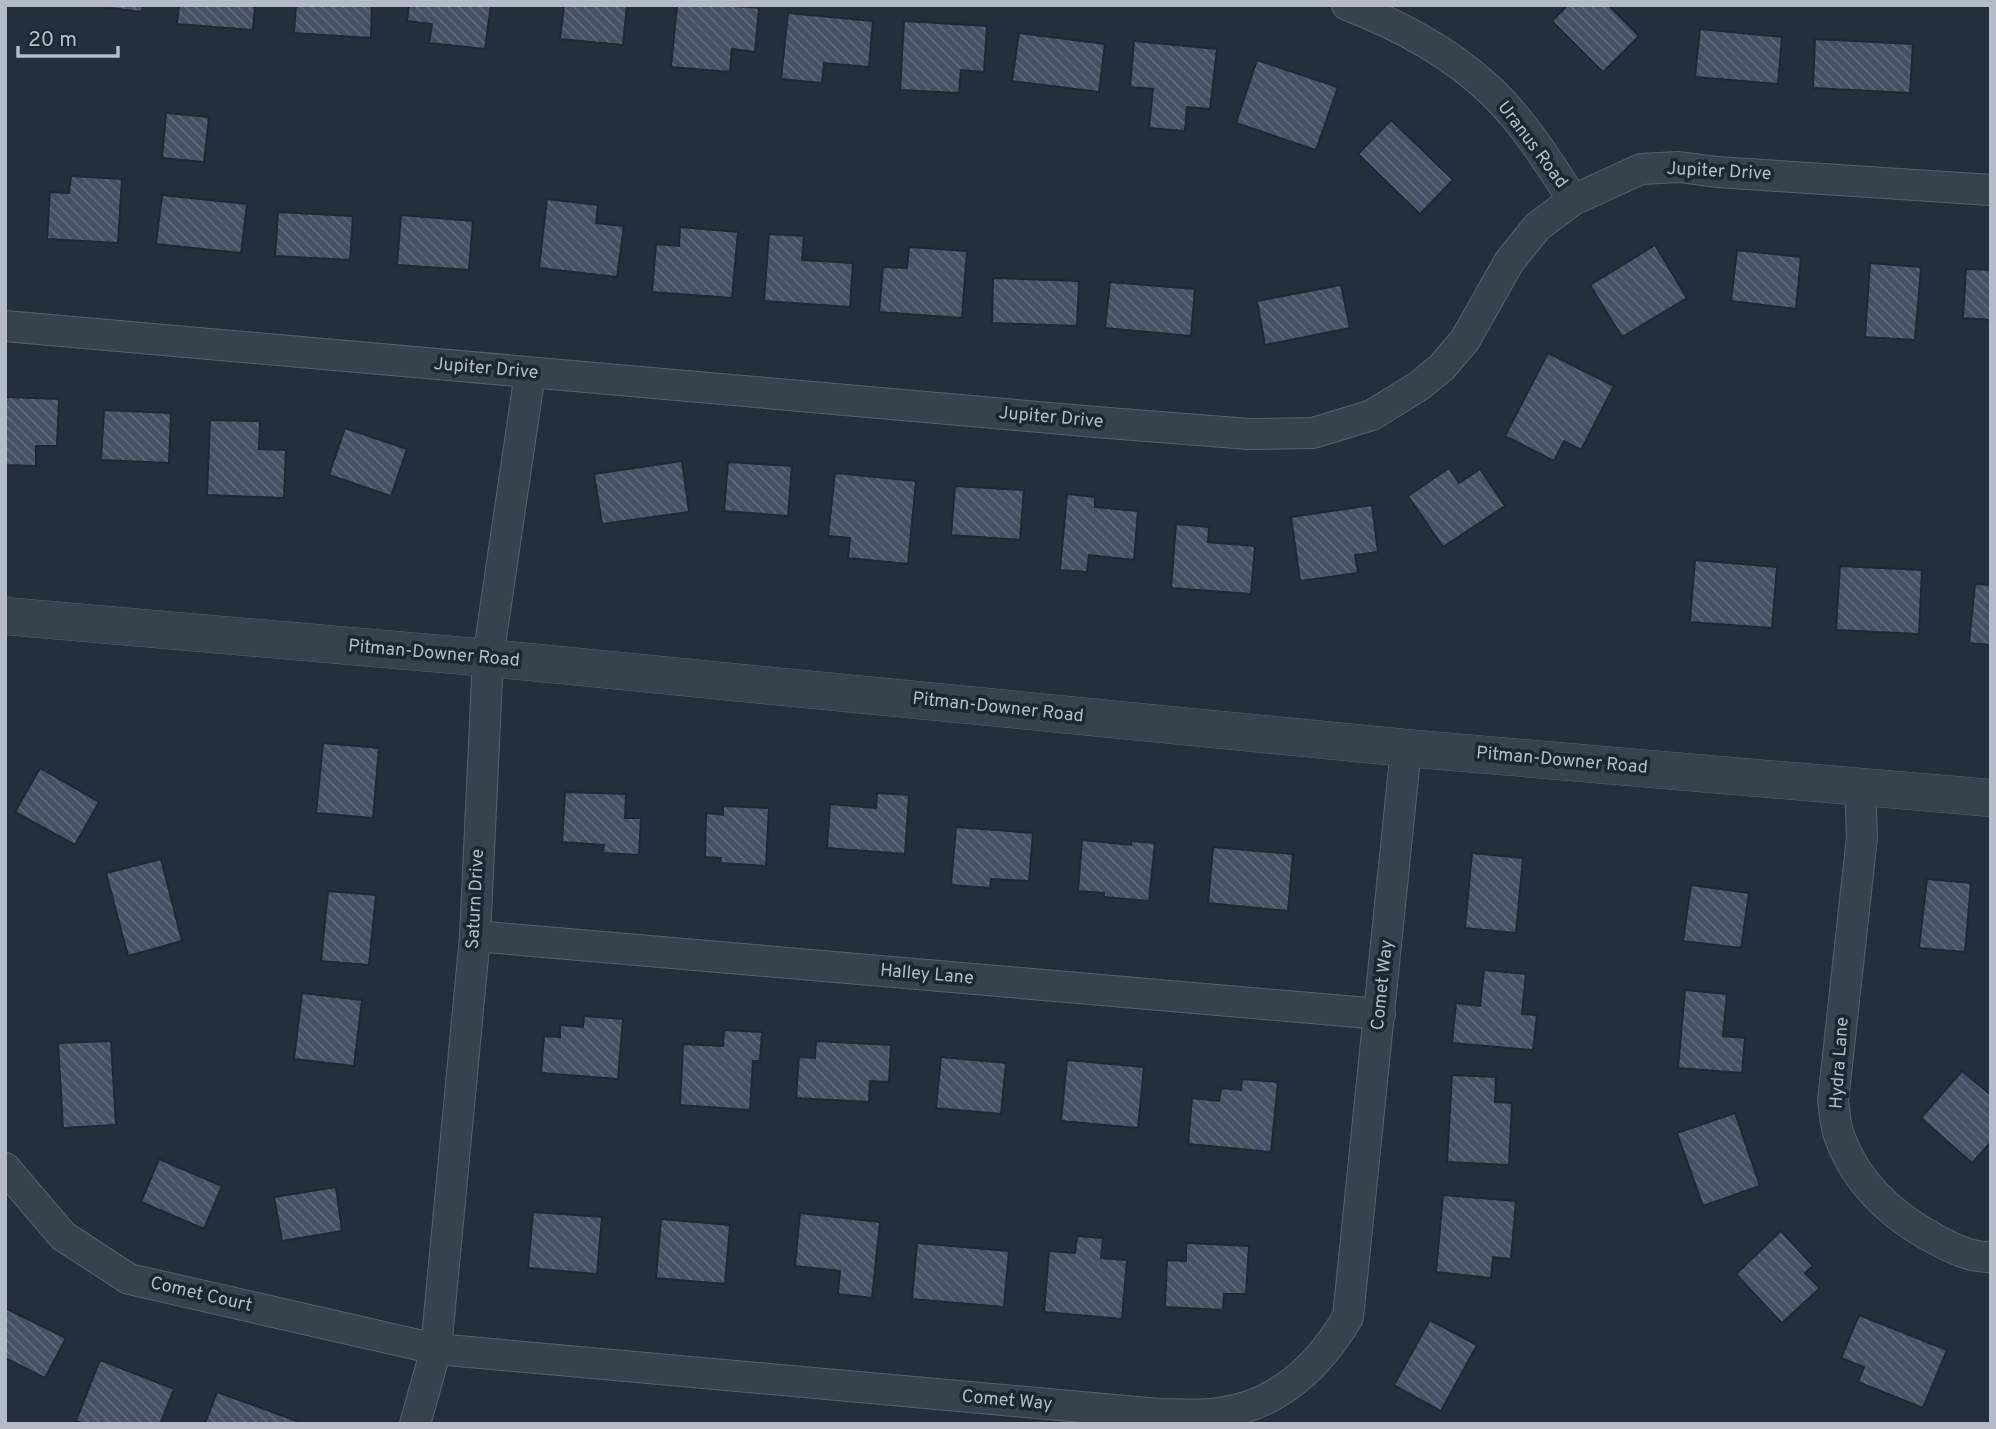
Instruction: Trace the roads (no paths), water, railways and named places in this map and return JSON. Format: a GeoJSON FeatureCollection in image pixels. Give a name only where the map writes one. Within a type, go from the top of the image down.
{"type":"FeatureCollection","features":[{"type":"Feature","properties":{"kind":"street","name":"Uranus Road"},"geometry":{"type":"LineString","coordinates":[[1347,5],[1400,29],[1467,69],[1494,93],[1519,122],[1573,200]]}},
{"type":"Feature","properties":{"kind":"street","name":"Jupiter Drive"},"geometry":{"type":"LineString","coordinates":[[5,326],[1180,429],[1249,434],[1314,433],[1372,415],[1419,386],[1442,367],[1465,340],[1509,261],[1537,227],[1573,200],[1642,169],[1679,167],[1717,172],[1991,190]]}},
{"type":"Feature","properties":{"kind":"street","name":"Saturn Drive"},"geometry":{"type":"LineString","coordinates":[[415,1424],[436,1349],[475,936],[488,658],[530,373]]}},
{"type":"Feature","properties":{"kind":"street","name":"Pitman-Downer Road"},"geometry":{"type":"LineString","coordinates":[[5,616],[488,658],[1406,748],[1991,798]]}},
{"type":"Feature","properties":{"kind":"street","name":"Comet Way"},"geometry":{"type":"LineString","coordinates":[[436,1349],[1159,1414],[1218,1414],[1253,1406],[1280,1392],[1311,1366],[1333,1342],[1348,1317],[1406,748]]}},
{"type":"Feature","properties":{"kind":"street","name":"Hydra Lane"},"geometry":{"type":"LineString","coordinates":[[1860,786],[1862,836],[1833,1101],[1839,1136],[1856,1170],[1879,1200],[1910,1225],[1978,1258],[1991,1257]]}},
{"type":"Feature","properties":{"kind":"street","name":"Halley Lane"},"geometry":{"type":"LineString","coordinates":[[475,936],[1380,1014]]}},
{"type":"Feature","properties":{"kind":"street","name":"Comet Court"},"geometry":{"type":"LineString","coordinates":[[5,1168],[63,1236],[129,1279],[436,1349]]}}]}
